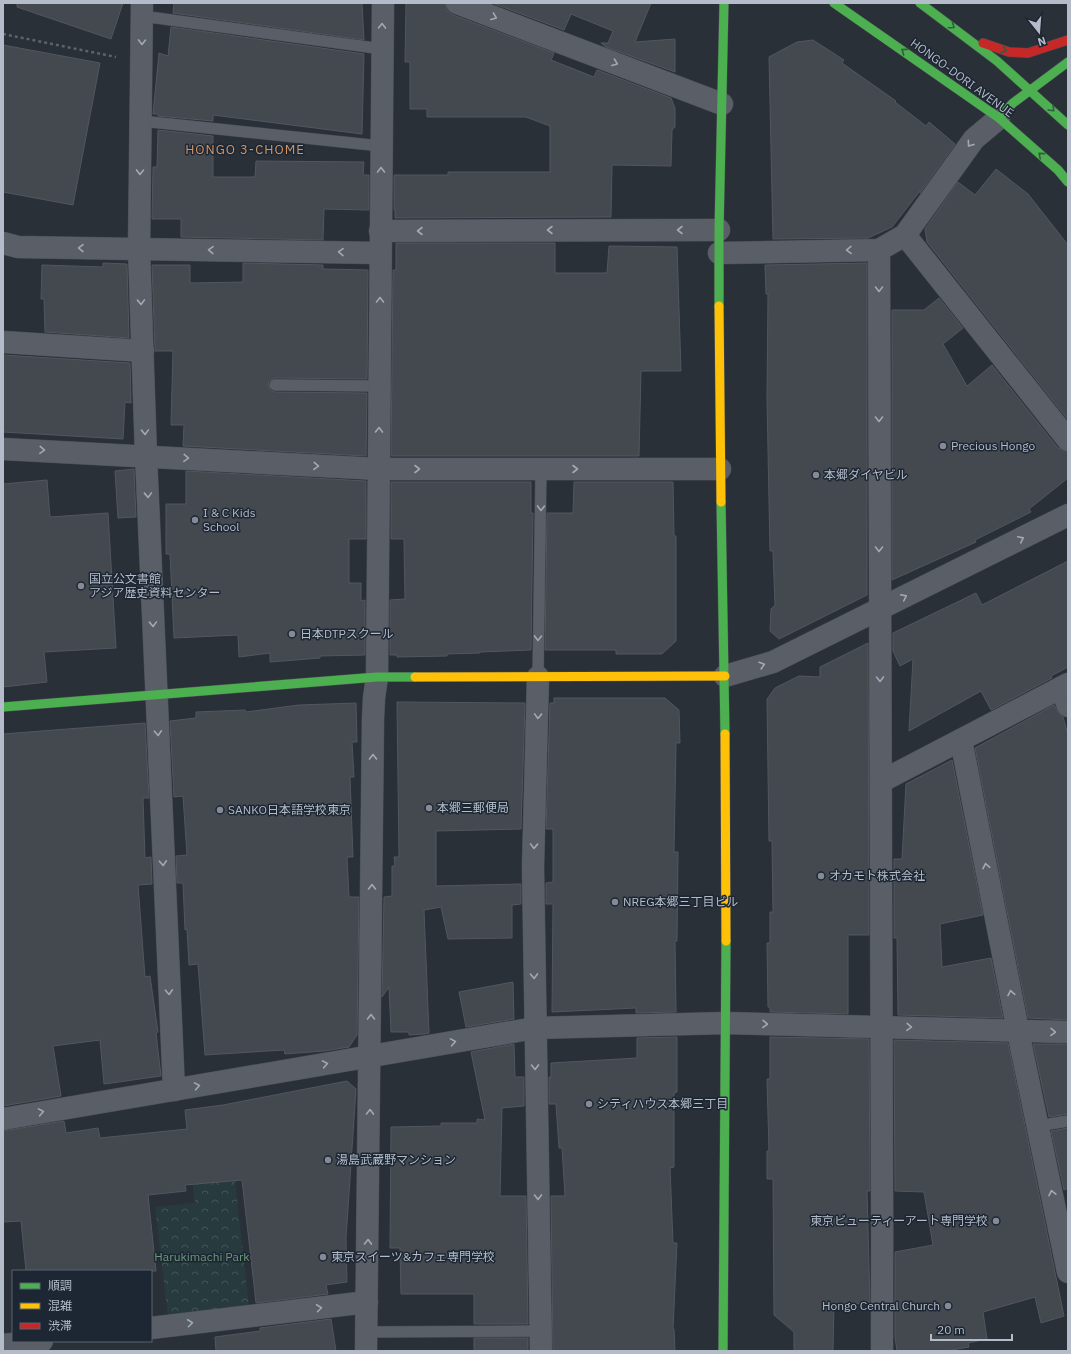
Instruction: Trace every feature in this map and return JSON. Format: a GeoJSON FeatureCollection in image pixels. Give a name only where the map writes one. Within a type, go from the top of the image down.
{"type":"FeatureCollection","features":[{"type":"Feature","properties":{"kind":"main road"},"geometry":{"type":"LineString","coordinates":[[723,1351],[726,1022],[725,676],[720,469],[719,230],[724,3]]}},
{"type":"Feature","properties":{"kind":"main road","name":"HONGO-DORI AVENUE"},"geometry":{"type":"LineString","coordinates":[[834,3],[999,118],[1058,170],[1068,182]]}},
{"type":"Feature","properties":{"kind":"main road"},"geometry":{"type":"LineString","coordinates":[[920,3],[967,36],[1032,90],[1068,125]]}},
{"type":"Feature","properties":{"kind":"main road"},"geometry":{"type":"LineString","coordinates":[[967,36],[1008,52],[1028,53],[1068,40]]}},
{"type":"Feature","properties":{"kind":"main road"},"geometry":{"type":"LineString","coordinates":[[999,118],[1013,103],[1068,62]]}},
{"type":"Feature","properties":{"kind":"main road"},"geometry":{"type":"LineString","coordinates":[[3,707],[377,677],[725,676]]}},
{"type":"Feature","properties":{"kind":"street"},"geometry":{"type":"LineString","coordinates":[[366,1341],[371,1056],[373,712],[377,677],[383,3]]}},
{"type":"Feature","properties":{"kind":"street"},"geometry":{"type":"LineString","coordinates":[[457,3],[722,104]]}},
{"type":"Feature","properties":{"kind":"street"},"geometry":{"type":"LineString","coordinates":[[142,9],[140,249],[146,456],[174,1090]]}},
{"type":"Feature","properties":{"kind":"street"},"geometry":{"type":"LineString","coordinates":[[719,253],[879,250],[905,235],[974,139],[999,118]]}},
{"type":"Feature","properties":{"kind":"street"},"geometry":{"type":"LineString","coordinates":[[380,231],[719,230]]}},
{"type":"Feature","properties":{"kind":"street"},"geometry":{"type":"LineString","coordinates":[[905,235],[1068,440]]}},
{"type":"Feature","properties":{"kind":"street"},"geometry":{"type":"LineString","coordinates":[[3,243],[18,247],[380,253]]}},
{"type":"Feature","properties":{"kind":"street"},"geometry":{"type":"LineString","coordinates":[[879,250],[879,609],[882,780],[883,1026],[882,1351]]}},
{"type":"Feature","properties":{"kind":"street"},"geometry":{"type":"LineString","coordinates":[[3,342],[143,351]]}},
{"type":"Feature","properties":{"kind":"street"},"geometry":{"type":"LineString","coordinates":[[3,449],[378,469],[720,469]]}},
{"type":"Feature","properties":{"kind":"street"},"geometry":{"type":"LineString","coordinates":[[725,676],[773,662],[1068,515]]}},
{"type":"Feature","properties":{"kind":"street"},"geometry":{"type":"LineString","coordinates":[[538,677],[533,867],[541,1341]]}},
{"type":"Feature","properties":{"kind":"street"},"geometry":{"type":"LineString","coordinates":[[882,780],[961,740],[1066,693]]}},
{"type":"Feature","properties":{"kind":"street"},"geometry":{"type":"LineString","coordinates":[[961,740],[1018,1032],[1038,1126],[1063,1224],[1068,1272]]}},
{"type":"Feature","properties":{"kind":"street"},"geometry":{"type":"LineString","coordinates":[[3,1119],[535,1028],[726,1022],[883,1026],[1018,1032],[1068,1032]]}},
{"type":"Feature","properties":{"kind":"street"},"geometry":{"type":"LineString","coordinates":[[152,1328],[367,1302]]}},
{"type":"Feature","properties":{"kind":"street"},"geometry":{"type":"LineString","coordinates":[[3,1345],[32,1342]]}},
{"type":"Feature","properties":{"kind":"lane"},"geometry":{"type":"LineString","coordinates":[[142,9],[382,49]]}},
{"type":"Feature","properties":{"kind":"lane"},"geometry":{"type":"LineString","coordinates":[[141,121],[381,146]]}},
{"type":"Feature","properties":{"kind":"lane"},"geometry":{"type":"LineString","coordinates":[[275,385],[379,386]]}},
{"type":"Feature","properties":{"kind":"lane"},"geometry":{"type":"LineString","coordinates":[[538,677],[541,469]]}},
{"type":"Feature","properties":{"kind":"lane"},"geometry":{"type":"LineString","coordinates":[[1038,1126],[1068,1121]]}},
{"type":"Feature","properties":{"kind":"lane"},"geometry":{"type":"LineString","coordinates":[[366,1341],[541,1341]]}},
{"type":"Feature","properties":{"kind":"path"},"geometry":{"type":"LineString","coordinates":[[3,34],[141,63]]}},
{"type":"Feature","properties":{"kind":"green space","name":"Harukimachi Park"},"geometry":{"type":"Polygon","coordinates":[[[234,1172],[249,1306],[168,1316],[155,1207],[195,1203],[192,1177],[234,1172]]]}},
{"type":"Feature","properties":{"kind":"building"},"geometry":{"type":"Polygon","coordinates":[[[17,3],[123,3],[111,39],[17,7],[17,3]]]}},
{"type":"Feature","properties":{"kind":"building"},"geometry":{"type":"Polygon","coordinates":[[[174,3],[362,3],[364,40],[173,13],[174,3]]]}},
{"type":"Feature","properties":{"kind":"building"},"geometry":{"type":"Polygon","coordinates":[[[406,3],[445,3],[447,11],[453,15],[554,53],[551,60],[594,77],[597,70],[671,98],[675,108],[675,127],[672,130],[671,166],[612,165],[611,217],[395,218],[394,175],[448,175],[448,172],[550,172],[550,126],[526,117],[427,117],[427,109],[410,109],[410,62],[405,62],[406,3]]]}},
{"type":"Feature","properties":{"kind":"building"},"geometry":{"type":"Polygon","coordinates":[[[492,3],[651,3],[635,42],[675,39],[675,72],[606,47],[601,43],[608,43],[613,31],[571,14],[564,30],[492,3]]]}},
{"type":"Feature","properties":{"kind":"building"},"geometry":{"type":"Polygon","coordinates":[[[171,27],[364,54],[362,134],[213,115],[213,121],[158,116],[158,114],[153,114],[159,53],[168,56],[171,27]]]}},
{"type":"Feature","properties":{"kind":"building"},"geometry":{"type":"Polygon","coordinates":[[[813,40],[844,60],[842,63],[896,101],[895,102],[926,126],[929,122],[955,144],[920,193],[920,191],[892,227],[868,238],[773,239],[769,57],[797,42],[813,40]]]}},
{"type":"Feature","properties":{"kind":"building"},"geometry":{"type":"Polygon","coordinates":[[[3,45],[100,63],[73,205],[3,192],[3,45]]]}},
{"type":"Feature","properties":{"kind":"building"},"geometry":{"type":"Polygon","coordinates":[[[158,130],[213,136],[213,177],[255,177],[256,161],[364,162],[363,175],[369,175],[369,210],[324,209],[323,240],[181,237],[181,219],[152,219],[153,167],[157,167],[158,130]]]}},
{"type":"Feature","properties":{"kind":"building"},"geometry":{"type":"Polygon","coordinates":[[[996,169],[1028,194],[1068,245],[1068,420],[927,242],[925,229],[958,182],[975,195],[996,169]]]}},
{"type":"Feature","properties":{"kind":"building"},"geometry":{"type":"Polygon","coordinates":[[[396,243],[555,243],[555,273],[607,273],[609,246],[677,247],[681,371],[641,371],[639,456],[391,456],[393,270],[396,270],[396,243]]]}},
{"type":"Feature","properties":{"kind":"building"},"geometry":{"type":"Polygon","coordinates":[[[103,263],[127,264],[129,338],[45,332],[44,299],[41,299],[42,265],[103,267],[103,263]]]}},
{"type":"Feature","properties":{"kind":"building"},"geometry":{"type":"Polygon","coordinates":[[[243,263],[323,265],[323,269],[368,270],[367,379],[275,378],[269,381],[268,385],[271,391],[275,392],[367,393],[366,456],[183,446],[184,425],[171,425],[173,351],[155,351],[152,265],[190,265],[190,283],[243,282],[243,263]]]}},
{"type":"Feature","properties":{"kind":"building"},"geometry":{"type":"Polygon","coordinates":[[[867,263],[867,595],[779,639],[770,631],[771,609],[775,605],[773,551],[770,551],[767,398],[768,294],[766,294],[765,265],[867,263]]]}},
{"type":"Feature","properties":{"kind":"building"},"geometry":{"type":"Polygon","coordinates":[[[939,298],[963,328],[943,344],[967,386],[992,365],[1058,448],[1068,452],[1068,478],[1029,509],[1031,512],[975,540],[976,542],[892,580],[892,310],[924,310],[939,298]]]}},
{"type":"Feature","properties":{"kind":"building"},"geometry":{"type":"Polygon","coordinates":[[[3,355],[130,363],[131,403],[125,402],[123,439],[3,432],[3,355]]]}},
{"type":"Feature","properties":{"kind":"building"},"geometry":{"type":"Polygon","coordinates":[[[134,469],[136,517],[118,518],[115,471],[134,469]]]}},
{"type":"Feature","properties":{"kind":"building"},"geometry":{"type":"Polygon","coordinates":[[[186,471],[366,481],[366,539],[349,539],[349,583],[361,583],[361,601],[365,600],[365,655],[320,656],[320,658],[270,662],[270,653],[239,657],[238,635],[174,638],[170,554],[166,554],[166,504],[186,504],[186,471]]]}},
{"type":"Feature","properties":{"kind":"building"},"geometry":{"type":"Polygon","coordinates":[[[47,480],[50,517],[108,513],[116,648],[44,652],[47,682],[3,687],[3,484],[47,480]]]}},
{"type":"Feature","properties":{"kind":"building"},"geometry":{"type":"Polygon","coordinates":[[[391,482],[531,482],[531,513],[533,513],[531,650],[447,654],[447,656],[397,657],[397,655],[390,655],[390,600],[405,599],[404,539],[391,539],[391,482]]]}},
{"type":"Feature","properties":{"kind":"building"},"geometry":{"type":"Polygon","coordinates":[[[574,482],[673,482],[674,536],[676,536],[676,641],[662,654],[616,654],[616,650],[545,650],[547,513],[573,513],[574,482]]]}},
{"type":"Feature","properties":{"kind":"building"},"geometry":{"type":"Polygon","coordinates":[[[1068,561],[1068,667],[1051,676],[1052,678],[991,710],[981,691],[909,731],[913,659],[900,666],[893,651],[893,633],[976,593],[982,605],[1068,561]]]}},
{"type":"Feature","properties":{"kind":"building"},"geometry":{"type":"Polygon","coordinates":[[[868,643],[869,935],[848,935],[848,1014],[770,1012],[770,1007],[768,1007],[767,943],[770,943],[770,912],[773,912],[772,841],[769,841],[767,699],[775,688],[799,676],[820,677],[820,667],[868,643]]]}},
{"type":"Feature","properties":{"kind":"building"},"geometry":{"type":"Polygon","coordinates":[[[554,698],[665,698],[679,710],[680,743],[676,743],[674,852],[678,852],[677,941],[675,941],[676,1012],[636,1013],[636,1008],[552,1012],[553,904],[546,904],[546,883],[553,882],[553,829],[546,829],[550,703],[554,703],[554,698]]]}},
{"type":"Feature","properties":{"kind":"building"},"geometry":{"type":"Polygon","coordinates":[[[397,702],[525,703],[521,829],[436,831],[436,886],[521,884],[521,904],[512,905],[512,938],[448,939],[441,907],[424,910],[429,1033],[409,1035],[409,1032],[391,1032],[389,987],[382,997],[384,897],[392,896],[392,866],[395,866],[394,857],[399,857],[397,702]]]}},
{"type":"Feature","properties":{"kind":"building"},"geometry":{"type":"Polygon","coordinates":[[[356,703],[357,742],[352,742],[354,777],[350,777],[353,857],[347,857],[349,897],[359,897],[357,1035],[349,1047],[324,1051],[285,1054],[284,1050],[205,1055],[198,964],[189,965],[187,929],[185,930],[183,883],[177,883],[176,856],[187,855],[183,796],[174,797],[170,721],[196,718],[196,712],[245,710],[246,712],[299,705],[356,703]]]}},
{"type":"Feature","properties":{"kind":"building"},"geometry":{"type":"Polygon","coordinates":[[[1054,705],[1063,717],[1068,735],[1068,1020],[1028,1018],[975,748],[1054,705]]]}},
{"type":"Feature","properties":{"kind":"building"},"geometry":{"type":"Polygon","coordinates":[[[145,723],[149,798],[143,798],[145,858],[151,857],[152,884],[138,885],[145,977],[150,976],[158,1032],[156,1033],[161,1076],[104,1084],[100,1040],[53,1046],[61,1096],[3,1106],[3,734],[145,723]]]}},
{"type":"Feature","properties":{"kind":"building"},"geometry":{"type":"Polygon","coordinates":[[[952,760],[983,915],[940,924],[942,967],[991,958],[1003,1018],[898,1015],[897,938],[894,938],[894,859],[902,859],[906,784],[952,760]]]}},
{"type":"Feature","properties":{"kind":"building"},"geometry":{"type":"Polygon","coordinates":[[[513,982],[514,1019],[466,1027],[459,992],[513,982]]]}},
{"type":"Feature","properties":{"kind":"building"},"geometry":{"type":"Polygon","coordinates":[[[677,1037],[677,1092],[674,1093],[674,1167],[670,1168],[673,1243],[677,1243],[673,1329],[675,1351],[553,1351],[551,1196],[565,1196],[562,1148],[559,1148],[556,1104],[549,1104],[549,1077],[551,1077],[551,1063],[637,1058],[637,1038],[677,1037]]]}},
{"type":"Feature","properties":{"kind":"building"},"geometry":{"type":"Polygon","coordinates":[[[770,1037],[869,1039],[870,1191],[867,1191],[870,1304],[834,1303],[833,1351],[794,1351],[794,1332],[774,1315],[773,1179],[767,1179],[767,1151],[769,1151],[767,1079],[770,1079],[770,1037]]]}},
{"type":"Feature","properties":{"kind":"building"},"geometry":{"type":"Polygon","coordinates":[[[894,1040],[1008,1043],[1064,1316],[1041,1323],[1035,1297],[983,1312],[987,1339],[968,1343],[969,1347],[946,1351],[897,1351],[895,1337],[895,1252],[933,1245],[924,1192],[895,1191],[894,1040]]]}},
{"type":"Feature","properties":{"kind":"building"},"geometry":{"type":"Polygon","coordinates":[[[514,1044],[515,1077],[524,1077],[524,1106],[502,1108],[500,1196],[526,1196],[528,1324],[474,1324],[474,1294],[401,1294],[400,1248],[390,1248],[391,1127],[441,1126],[441,1123],[477,1123],[477,1119],[485,1120],[471,1052],[514,1044]]]}},
{"type":"Feature","properties":{"kind":"building"},"geometry":{"type":"Polygon","coordinates":[[[1033,1044],[1068,1044],[1068,1114],[1049,1117],[1033,1044]]]}},
{"type":"Feature","properties":{"kind":"building"},"geometry":{"type":"Polygon","coordinates":[[[347,1081],[356,1089],[346,1238],[347,1282],[326,1285],[328,1294],[256,1303],[242,1180],[185,1185],[186,1191],[148,1195],[156,1271],[26,1270],[21,1221],[3,1222],[3,1131],[64,1121],[66,1133],[98,1128],[100,1138],[187,1129],[185,1110],[223,1105],[347,1081]]]}},
{"type":"Feature","properties":{"kind":"building"},"geometry":{"type":"Polygon","coordinates":[[[1068,1128],[1068,1188],[1064,1190],[1051,1131],[1068,1128]]]}},
{"type":"Feature","properties":{"kind":"building"},"geometry":{"type":"Polygon","coordinates":[[[331,1319],[336,1351],[216,1351],[215,1337],[260,1331],[260,1328],[331,1319]]]}},
{"type":"Feature","properties":{"kind":"building"},"geometry":{"type":"Polygon","coordinates":[[[474,1338],[528,1338],[528,1351],[474,1351],[474,1338]]]}},
{"type":"Feature","properties":{"kind":"traffic: fast"},"geometry":{"type":"LineString","coordinates":[[719,306],[719,230],[724,3]]}},
{"type":"Feature","properties":{"kind":"traffic: fast"},"geometry":{"type":"LineString","coordinates":[[834,3],[999,118],[1058,170],[1068,182]]}},
{"type":"Feature","properties":{"kind":"traffic: fast"},"geometry":{"type":"LineString","coordinates":[[920,3],[997,61],[1068,125]]}},
{"type":"Feature","properties":{"kind":"traffic: fast"},"geometry":{"type":"LineString","coordinates":[[999,118],[1013,103],[1068,62]]}},
{"type":"Feature","properties":{"kind":"traffic: fast"},"geometry":{"type":"LineString","coordinates":[[721,502],[725,734]]}},
{"type":"Feature","properties":{"kind":"traffic: fast"},"geometry":{"type":"LineString","coordinates":[[3,707],[377,677],[415,677]]}},
{"type":"Feature","properties":{"kind":"traffic: fast"},"geometry":{"type":"LineString","coordinates":[[723,1351],[726,941]]}},
{"type":"Feature","properties":{"kind":"traffic: slow"},"geometry":{"type":"LineString","coordinates":[[719,306],[721,502]]}},
{"type":"Feature","properties":{"kind":"traffic: slow"},"geometry":{"type":"LineString","coordinates":[[415,677],[725,676]]}},
{"type":"Feature","properties":{"kind":"traffic: slow"},"geometry":{"type":"LineString","coordinates":[[725,734],[726,941]]}},
{"type":"Feature","properties":{"kind":"traffic: jam"},"geometry":{"type":"LineString","coordinates":[[983,43],[1009,52],[1028,53],[1068,40]]}},
{"type":"Feature","properties":{"kind":"place","name":"Precious Hongo"},"geometry":{"type":"Point","coordinates":[943,446]}},
{"type":"Feature","properties":{"kind":"place","name":"本郷ダイヤビル"},"geometry":{"type":"Point","coordinates":[816,475]}},
{"type":"Feature","properties":{"kind":"place","name":"I & C Kids School"},"geometry":{"type":"Point","coordinates":[195,520]}},
{"type":"Feature","properties":{"kind":"place","name":"国立公文書館 アジア歴史資料センター"},"geometry":{"type":"Point","coordinates":[81,586]}},
{"type":"Feature","properties":{"kind":"place","name":"日本DTPスクール"},"geometry":{"type":"Point","coordinates":[292,634]}},
{"type":"Feature","properties":{"kind":"place","name":"本郷三郵便局"},"geometry":{"type":"Point","coordinates":[429,808]}},
{"type":"Feature","properties":{"kind":"place","name":"SANKO日本語学校東京"},"geometry":{"type":"Point","coordinates":[220,810]}},
{"type":"Feature","properties":{"kind":"place","name":"オカモト株式会社"},"geometry":{"type":"Point","coordinates":[821,876]}},
{"type":"Feature","properties":{"kind":"place","name":"NREG本郷三丁目ビル"},"geometry":{"type":"Point","coordinates":[615,902]}},
{"type":"Feature","properties":{"kind":"place","name":"シティハウス本郷三丁目"},"geometry":{"type":"Point","coordinates":[589,1104]}},
{"type":"Feature","properties":{"kind":"place","name":"湯島武蔵野マンション"},"geometry":{"type":"Point","coordinates":[328,1160]}},
{"type":"Feature","properties":{"kind":"place","name":"東京ビューティーアート専門学校"},"geometry":{"type":"Point","coordinates":[996,1221]}},
{"type":"Feature","properties":{"kind":"place","name":"東京スイーツ&カフェ専門学校"},"geometry":{"type":"Point","coordinates":[323,1257]}},
{"type":"Feature","properties":{"kind":"place","name":"Hongo Central Church"},"geometry":{"type":"Point","coordinates":[948,1306]}},
{"type":"Feature","properties":{"kind":"district","name":"HONGO 3-CHOME"},"geometry":{"type":"Point","coordinates":[245,149]}}]}
